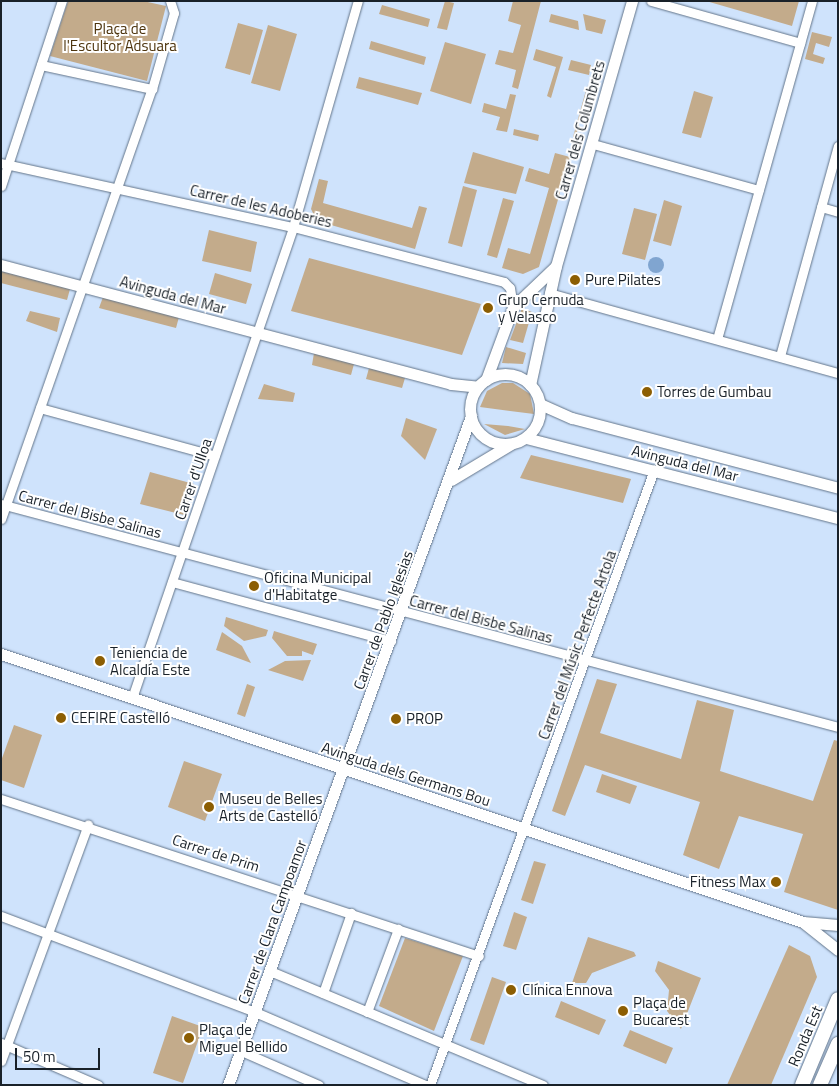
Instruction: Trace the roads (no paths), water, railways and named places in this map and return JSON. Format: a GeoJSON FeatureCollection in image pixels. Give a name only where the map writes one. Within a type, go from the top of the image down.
{"type":"FeatureCollection","features":[{"type":"Feature","properties":{"kind":"main road","name":"Ronda Est"},"geometry":{"type":"LineString","coordinates":[[802,1085],[838,999]]}},
{"type":"Feature","properties":{"kind":"main road"},"geometry":{"type":"LineString","coordinates":[[820,1085],[838,1044]]}},
{"type":"Feature","properties":{"kind":"street"},"geometry":{"type":"LineString","coordinates":[[1,186],[5,163],[62,1]]}},
{"type":"Feature","properties":{"kind":"street"},"geometry":{"type":"LineString","coordinates":[[1,519],[4,505],[152,89],[174,12],[170,1]]}},
{"type":"Feature","properties":{"kind":"street"},"geometry":{"type":"LineString","coordinates":[[258,333],[293,227],[358,1]]}},
{"type":"Feature","properties":{"kind":"street","name":"Carrer dels Columbrets"},"geometry":{"type":"LineString","coordinates":[[530,385],[556,266],[593,144],[632,1]]}},
{"type":"Feature","properties":{"kind":"street"},"geometry":{"type":"LineString","coordinates":[[651,1],[800,43]]}},
{"type":"Feature","properties":{"kind":"street"},"geometry":{"type":"LineString","coordinates":[[717,339],[812,1]]}},
{"type":"Feature","properties":{"kind":"street"},"geometry":{"type":"LineString","coordinates":[[41,65],[152,89]]}},
{"type":"Feature","properties":{"kind":"street"},"geometry":{"type":"LineString","coordinates":[[593,144],[759,190]]}},
{"type":"Feature","properties":{"kind":"street"},"geometry":{"type":"LineString","coordinates":[[780,356],[838,146]]}},
{"type":"Feature","properties":{"kind":"street","name":"Carrer de les Adoberies"},"geometry":{"type":"LineString","coordinates":[[5,163],[117,186],[293,227],[504,282],[510,288],[513,307]]}},
{"type":"Feature","properties":{"kind":"street"},"geometry":{"type":"LineString","coordinates":[[821,207],[838,212]]}},
{"type":"Feature","properties":{"kind":"street","name":"Avinguda del Mar"},"geometry":{"type":"LineString","coordinates":[[1,265],[451,384],[482,384]]}},
{"type":"Feature","properties":{"kind":"street"},"geometry":{"type":"LineString","coordinates":[[512,444],[494,442],[479,432],[471,416],[513,307],[556,266]]}},
{"type":"Feature","properties":{"kind":"street"},"geometry":{"type":"LineString","coordinates":[[533,290],[550,293],[838,372]]}},
{"type":"Feature","properties":{"kind":"street","name":"Carrer dels Columbrets"},"geometry":{"type":"LineString","coordinates":[[533,290],[543,323]]}},
{"type":"Feature","properties":{"kind":"street","name":"Carrer d'Ulloa"},"geometry":{"type":"LineString","coordinates":[[132,698],[258,333]]}},
{"type":"Feature","properties":{"kind":"street"},"geometry":{"type":"LineString","coordinates":[[451,480],[512,444],[526,438],[539,420],[540,404],[530,385],[509,374],[482,384]]}},
{"type":"Feature","properties":{"kind":"street","name":"Avinguda del Mar"},"geometry":{"type":"LineString","coordinates":[[540,404],[572,418],[838,488]]}},
{"type":"Feature","properties":{"kind":"street"},"geometry":{"type":"LineString","coordinates":[[40,408],[215,456]]}},
{"type":"Feature","properties":{"kind":"street","name":"Carrer de Pablo Iglesias"},"geometry":{"type":"LineString","coordinates":[[343,770],[451,480],[471,416]]}},
{"type":"Feature","properties":{"kind":"street","name":"Avinguda del Mar"},"geometry":{"type":"LineString","coordinates":[[526,438],[838,518]]}},
{"type":"Feature","properties":{"kind":"street","name":"Carrer del Músic Perfecte Artola"},"geometry":{"type":"LineString","coordinates":[[430,1085],[526,828],[654,470]]}},
{"type":"Feature","properties":{"kind":"street","name":"Carrer del Bisbe Salinas"},"geometry":{"type":"LineString","coordinates":[[4,505],[586,662],[838,727]]}},
{"type":"Feature","properties":{"kind":"street"},"geometry":{"type":"LineString","coordinates":[[172,582],[391,642]]}},
{"type":"Feature","properties":{"kind":"street","name":"Avinguda dels Germans Bou"},"geometry":{"type":"LineString","coordinates":[[1,654],[343,770],[526,828],[803,922],[838,925]]}},
{"type":"Feature","properties":{"kind":"street","name":"Carrer de Clara Campoamor"},"geometry":{"type":"LineString","coordinates":[[228,1085],[343,770]]}},
{"type":"Feature","properties":{"kind":"street","name":"Carrer de Prim"},"geometry":{"type":"LineString","coordinates":[[1,799],[88,824],[479,956]]}},
{"type":"Feature","properties":{"kind":"street"},"geometry":{"type":"LineString","coordinates":[[1,1061],[5,1045],[49,935],[88,824]]}},
{"type":"Feature","properties":{"kind":"street"},"geometry":{"type":"LineString","coordinates":[[322,993],[351,913]]}},
{"type":"Feature","properties":{"kind":"street"},"geometry":{"type":"LineString","coordinates":[[1,916],[255,1012],[425,1085]]}},
{"type":"Feature","properties":{"kind":"street","name":"Avinguda dels Germans Bou"},"geometry":{"type":"LineString","coordinates":[[803,922],[838,950]]}},
{"type":"Feature","properties":{"kind":"street"},"geometry":{"type":"LineString","coordinates":[[367,1012],[398,929]]}},
{"type":"Feature","properties":{"kind":"street"},"geometry":{"type":"LineString","coordinates":[[270,971],[543,1085]]}},
{"type":"Feature","properties":{"kind":"street"},"geometry":{"type":"LineString","coordinates":[[5,1045],[98,1085]]}},
{"type":"Feature","properties":{"kind":"street"},"geometry":{"type":"LineString","coordinates":[[241,1051],[318,1085]]}},
{"type":"Feature","properties":{"kind":"water"},"geometry":{"type":"Polygon","coordinates":[[[656,257],[662,259],[664,265],[662,271],[656,273],[650,271],[648,265],[650,259],[656,257]]]}},
{"type":"Feature","properties":{"kind":"place","name":"Pure Pilates"},"geometry":{"type":"Point","coordinates":[575,280]}},
{"type":"Feature","properties":{"kind":"place","name":"Grup Cernuda y Velasco"},"geometry":{"type":"Point","coordinates":[488,308]}},
{"type":"Feature","properties":{"kind":"place","name":"Torres de Gumbau"},"geometry":{"type":"Point","coordinates":[647,392]}},
{"type":"Feature","properties":{"kind":"place","name":"Oficina Municipal d'Habitatge"},"geometry":{"type":"Point","coordinates":[254,586]}},
{"type":"Feature","properties":{"kind":"place","name":"Teniencia de Alcaldía Este"},"geometry":{"type":"Point","coordinates":[100,661]}},
{"type":"Feature","properties":{"kind":"place","name":"CEFIRE Castelló"},"geometry":{"type":"Point","coordinates":[61,718]}},
{"type":"Feature","properties":{"kind":"place","name":"PROP"},"geometry":{"type":"Point","coordinates":[396,719]}},
{"type":"Feature","properties":{"kind":"place","name":"Museu de Belles Arts de Castelló"},"geometry":{"type":"Point","coordinates":[209,807]}},
{"type":"Feature","properties":{"kind":"place","name":"Fitness Max"},"geometry":{"type":"Point","coordinates":[776,882]}},
{"type":"Feature","properties":{"kind":"place","name":"Clínica Ennova"},"geometry":{"type":"Point","coordinates":[511,990]}},
{"type":"Feature","properties":{"kind":"place","name":"Plaça de Bucarest"},"geometry":{"type":"Point","coordinates":[623,1011]}},
{"type":"Feature","properties":{"kind":"place","name":"Plaça de Miguel Bellido"},"geometry":{"type":"Point","coordinates":[189,1038]}},
{"type":"Feature","properties":{"kind":"park label","name":"Plaça de l'Escultor Adsuara"},"geometry":{"type":"Point","coordinates":[120,36]}}]}
